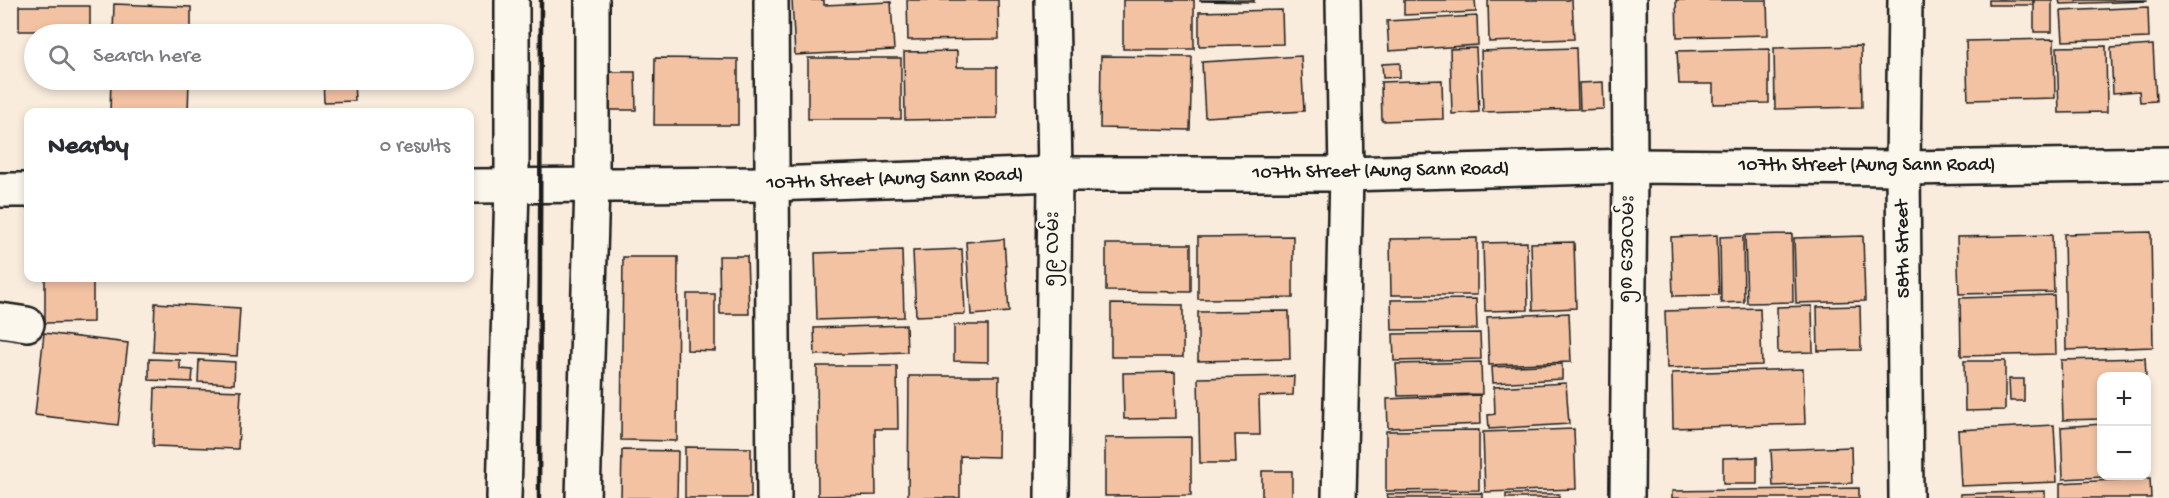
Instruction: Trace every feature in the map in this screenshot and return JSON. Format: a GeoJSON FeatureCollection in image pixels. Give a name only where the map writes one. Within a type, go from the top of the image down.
{"type":"FeatureCollection","features":[{"type":"Feature","properties":{"kind":"street"},"geometry":{"type":"LineString","coordinates":[[504,498],[512,185],[512,0]]}},
{"type":"Feature","properties":{"kind":"street"},"geometry":{"type":"LineString","coordinates":[[582,498],[592,185],[592,0]]}},
{"type":"Feature","properties":{"kind":"street"},"geometry":{"type":"LineString","coordinates":[[771,0],[774,498]]}},
{"type":"Feature","properties":{"kind":"street","name":"၅၉ လမ်း"},"geometry":{"type":"LineString","coordinates":[[1052,0],[1055,174],[1052,498]]}},
{"type":"Feature","properties":{"kind":"street"},"geometry":{"type":"LineString","coordinates":[[1339,498],[1346,174],[1343,0]]}},
{"type":"Feature","properties":{"kind":"street","name":"၅၈ အေလမ်း"},"geometry":{"type":"LineString","coordinates":[[1627,498],[1629,0]]}},
{"type":"Feature","properties":{"kind":"street","name":"58th Street"},"geometry":{"type":"LineString","coordinates":[[1905,0],[1903,168],[1906,498]]}},
{"type":"Feature","properties":{"kind":"street","name":"107th Street (Aung Sann Road)"},"geometry":{"type":"LineString","coordinates":[[474,186],[773,184],[1055,174],[1346,174],[1630,166],[1903,168],[2169,164]]}},
{"type":"Feature","properties":{"kind":"street"},"geometry":{"type":"LineString","coordinates":[[0,190],[24,190]]}},
{"type":"Feature","properties":{"kind":"building"},"geometry":{"type":"Polygon","coordinates":[[[792,0],[824,0],[824,5],[891,2],[894,50],[795,55],[792,0]]]}},
{"type":"Feature","properties":{"kind":"building"},"geometry":{"type":"Polygon","coordinates":[[[907,0],[998,0],[999,39],[908,40],[907,0]]]}},
{"type":"Feature","properties":{"kind":"building"},"geometry":{"type":"Polygon","coordinates":[[[1123,0],[1194,0],[1194,49],[1123,49],[1123,0]]]}},
{"type":"Feature","properties":{"kind":"building"},"geometry":{"type":"Polygon","coordinates":[[[1254,0],[1254,2],[1200,1],[1254,0]]]}},
{"type":"Feature","properties":{"kind":"building"},"geometry":{"type":"Polygon","coordinates":[[[1404,0],[1475,0],[1476,12],[1404,15],[1404,0]]]}},
{"type":"Feature","properties":{"kind":"building"},"geometry":{"type":"Polygon","coordinates":[[[1488,0],[1572,0],[1574,39],[1489,42],[1488,0]]]}},
{"type":"Feature","properties":{"kind":"building"},"geometry":{"type":"Polygon","coordinates":[[[1676,0],[1767,0],[1768,35],[1677,37],[1676,0]]]}},
{"type":"Feature","properties":{"kind":"building"},"geometry":{"type":"Polygon","coordinates":[[[1989,0],[2033,0],[2033,5],[1989,5],[1989,0]]]}},
{"type":"Feature","properties":{"kind":"building"},"geometry":{"type":"Polygon","coordinates":[[[2034,0],[2052,0],[2052,32],[2034,32],[2034,0]]]}},
{"type":"Feature","properties":{"kind":"building"},"geometry":{"type":"Polygon","coordinates":[[[2059,0],[2147,0],[2147,1],[2060,4],[2059,0]]]}},
{"type":"Feature","properties":{"kind":"building"},"geometry":{"type":"Polygon","coordinates":[[[114,4],[191,7],[191,24],[113,24],[114,4]]]}},
{"type":"Feature","properties":{"kind":"building"},"geometry":{"type":"Polygon","coordinates":[[[19,6],[90,6],[90,24],[24,24],[24,31],[19,31],[19,6]]]}},
{"type":"Feature","properties":{"kind":"building"},"geometry":{"type":"Polygon","coordinates":[[[2148,7],[2149,38],[2063,41],[2061,11],[2148,7]]]}},
{"type":"Feature","properties":{"kind":"building"},"geometry":{"type":"Polygon","coordinates":[[[1282,10],[1283,44],[1199,46],[1199,12],[1282,10]]]}},
{"type":"Feature","properties":{"kind":"building"},"geometry":{"type":"Polygon","coordinates":[[[1477,16],[1478,45],[1389,51],[1387,21],[1477,16]]]}},
{"type":"Feature","properties":{"kind":"building"},"geometry":{"type":"Polygon","coordinates":[[[2054,39],[2055,98],[1968,100],[1966,41],[2054,39]]]}},
{"type":"Feature","properties":{"kind":"building"},"geometry":{"type":"Polygon","coordinates":[[[2153,45],[2156,101],[2140,102],[2139,91],[2113,93],[2111,48],[2153,45]]]}},
{"type":"Feature","properties":{"kind":"building"},"geometry":{"type":"Polygon","coordinates":[[[1861,46],[1862,107],[1775,109],[1774,48],[1861,46]]]}},
{"type":"Feature","properties":{"kind":"building"},"geometry":{"type":"Polygon","coordinates":[[[2106,46],[2107,112],[2059,113],[2057,47],[2106,46]]]}},
{"type":"Feature","properties":{"kind":"building"},"geometry":{"type":"Polygon","coordinates":[[[1476,48],[1479,112],[1452,114],[1450,49],[1476,48]]]}},
{"type":"Feature","properties":{"kind":"building"},"geometry":{"type":"Polygon","coordinates":[[[1576,48],[1578,109],[1483,112],[1481,51],[1576,48]]]}},
{"type":"Feature","properties":{"kind":"building"},"geometry":{"type":"Polygon","coordinates":[[[1769,49],[1769,103],[1713,104],[1713,84],[1679,84],[1677,51],[1769,49]]]}},
{"type":"Feature","properties":{"kind":"building"},"geometry":{"type":"Polygon","coordinates":[[[957,51],[957,67],[997,67],[997,118],[905,120],[904,52],[957,51]]]}},
{"type":"Feature","properties":{"kind":"building"},"geometry":{"type":"Polygon","coordinates":[[[1101,56],[1192,57],[1190,130],[1100,128],[1101,56]]]}},
{"type":"Feature","properties":{"kind":"building"},"geometry":{"type":"Polygon","coordinates":[[[1301,56],[1304,111],[1205,117],[1202,62],[1301,56]]]}},
{"type":"Feature","properties":{"kind":"building"},"geometry":{"type":"Polygon","coordinates":[[[655,58],[738,59],[738,125],[654,125],[655,58]]]}},
{"type":"Feature","properties":{"kind":"building"},"geometry":{"type":"Polygon","coordinates":[[[808,58],[901,58],[901,119],[808,119],[808,58]]]}},
{"type":"Feature","properties":{"kind":"building"},"geometry":{"type":"Polygon","coordinates":[[[1400,63],[1400,77],[1383,78],[1382,64],[1400,63]]]}},
{"type":"Feature","properties":{"kind":"building"},"geometry":{"type":"Polygon","coordinates":[[[605,72],[635,72],[636,110],[605,110],[605,72]]]}},
{"type":"Feature","properties":{"kind":"building"},"geometry":{"type":"Polygon","coordinates":[[[1442,80],[1443,119],[1382,121],[1381,82],[1442,80]]]}},
{"type":"Feature","properties":{"kind":"building"},"geometry":{"type":"Polygon","coordinates":[[[1603,82],[1604,109],[1580,110],[1579,83],[1603,82]]]}},
{"type":"Feature","properties":{"kind":"building"},"geometry":{"type":"Polygon","coordinates":[[[111,90],[189,90],[188,108],[110,108],[111,90]]]}},
{"type":"Feature","properties":{"kind":"building"},"geometry":{"type":"Polygon","coordinates":[[[323,90],[354,90],[355,101],[324,102],[323,90]]]}},
{"type":"Feature","properties":{"kind":"building"},"geometry":{"type":"Polygon","coordinates":[[[2151,232],[2153,347],[2066,350],[2064,234],[2151,232]]]}},
{"type":"Feature","properties":{"kind":"building"},"geometry":{"type":"Polygon","coordinates":[[[1792,234],[1793,302],[1747,303],[1745,235],[1792,234]]]}},
{"type":"Feature","properties":{"kind":"building"},"geometry":{"type":"Polygon","coordinates":[[[1717,235],[1719,295],[1673,296],[1671,237],[1717,235]]]}},
{"type":"Feature","properties":{"kind":"building"},"geometry":{"type":"Polygon","coordinates":[[[2052,235],[2054,292],[1959,294],[1957,237],[2052,235]]]}},
{"type":"Feature","properties":{"kind":"building"},"geometry":{"type":"Polygon","coordinates":[[[1293,236],[1293,298],[1198,299],[1198,237],[1293,236]]]}},
{"type":"Feature","properties":{"kind":"building"},"geometry":{"type":"Polygon","coordinates":[[[1743,236],[1744,302],[1721,303],[1720,237],[1743,236]]]}},
{"type":"Feature","properties":{"kind":"building"},"geometry":{"type":"Polygon","coordinates":[[[1863,236],[1865,301],[1796,303],[1794,238],[1863,236]]]}},
{"type":"Feature","properties":{"kind":"building"},"geometry":{"type":"Polygon","coordinates":[[[1477,238],[1477,295],[1391,295],[1390,239],[1477,238]]]}},
{"type":"Feature","properties":{"kind":"building"},"geometry":{"type":"Polygon","coordinates":[[[1004,239],[1009,312],[971,315],[966,242],[1004,239]]]}},
{"type":"Feature","properties":{"kind":"building"},"geometry":{"type":"Polygon","coordinates":[[[1527,242],[1528,310],[1485,311],[1483,243],[1527,242]]]}},
{"type":"Feature","properties":{"kind":"building"},"geometry":{"type":"Polygon","coordinates":[[[1574,242],[1576,308],[1533,310],[1531,243],[1574,242]]]}},
{"type":"Feature","properties":{"kind":"building"},"geometry":{"type":"Polygon","coordinates":[[[1106,244],[1191,244],[1191,292],[1106,291],[1106,244]]]}},
{"type":"Feature","properties":{"kind":"building"},"geometry":{"type":"Polygon","coordinates":[[[962,249],[965,314],[916,316],[913,251],[962,249]]]}},
{"type":"Feature","properties":{"kind":"building"},"geometry":{"type":"Polygon","coordinates":[[[902,250],[904,317],[817,320],[815,253],[902,250]]]}},
{"type":"Feature","properties":{"kind":"building"},"geometry":{"type":"Polygon","coordinates":[[[719,256],[747,256],[749,314],[720,314],[719,256]]]}},
{"type":"Feature","properties":{"kind":"building"},"geometry":{"type":"Polygon","coordinates":[[[623,257],[678,257],[677,441],[621,440],[623,257]]]}},
{"type":"Feature","properties":{"kind":"building"},"geometry":{"type":"Polygon","coordinates":[[[45,282],[93,282],[93,322],[45,323],[45,282]]]}},
{"type":"Feature","properties":{"kind":"building"},"geometry":{"type":"Polygon","coordinates":[[[687,294],[715,294],[715,351],[687,350],[687,294]]]}},
{"type":"Feature","properties":{"kind":"building"},"geometry":{"type":"Polygon","coordinates":[[[2054,295],[2056,354],[1961,356],[1960,298],[2054,295]]]}},
{"type":"Feature","properties":{"kind":"building"},"geometry":{"type":"Polygon","coordinates":[[[1476,299],[1477,329],[1392,330],[1391,300],[1476,299]]]}},
{"type":"Feature","properties":{"kind":"building"},"geometry":{"type":"Polygon","coordinates":[[[155,303],[240,308],[237,356],[153,352],[155,303]]]}},
{"type":"Feature","properties":{"kind":"building"},"geometry":{"type":"Polygon","coordinates":[[[1111,304],[1183,305],[1183,357],[1111,357],[1111,304]]]}},
{"type":"Feature","properties":{"kind":"building"},"geometry":{"type":"Polygon","coordinates":[[[1812,306],[1813,352],[1778,353],[1777,307],[1812,306]]]}},
{"type":"Feature","properties":{"kind":"building"},"geometry":{"type":"Polygon","coordinates":[[[1860,306],[1861,350],[1818,351],[1817,307],[1860,306]]]}},
{"type":"Feature","properties":{"kind":"building"},"geometry":{"type":"Polygon","coordinates":[[[1760,308],[1762,365],[1667,368],[1665,311],[1760,308]]]}},
{"type":"Feature","properties":{"kind":"building"},"geometry":{"type":"Polygon","coordinates":[[[1289,311],[1290,359],[1198,361],[1198,312],[1289,311]]]}},
{"type":"Feature","properties":{"kind":"building"},"geometry":{"type":"Polygon","coordinates":[[[1569,313],[1571,362],[1489,365],[1487,317],[1569,313]]]}},
{"type":"Feature","properties":{"kind":"building"},"geometry":{"type":"Polygon","coordinates":[[[906,325],[907,352],[815,355],[814,328],[906,325]]]}},
{"type":"Feature","properties":{"kind":"building"},"geometry":{"type":"Polygon","coordinates":[[[954,325],[988,325],[988,362],[954,361],[954,325]]]}},
{"type":"Feature","properties":{"kind":"building"},"geometry":{"type":"Polygon","coordinates":[[[44,333],[128,343],[118,425],[35,415],[44,333]]]}},
{"type":"Feature","properties":{"kind":"building"},"geometry":{"type":"Polygon","coordinates":[[[1480,333],[1481,359],[1394,361],[1393,334],[1480,333]]]}},
{"type":"Feature","properties":{"kind":"building"},"geometry":{"type":"Polygon","coordinates":[[[2145,358],[2146,372],[2097,372],[2097,419],[2063,420],[2061,360],[2145,358]]]}},
{"type":"Feature","properties":{"kind":"building"},"geometry":{"type":"Polygon","coordinates":[[[149,359],[180,360],[180,369],[193,370],[192,382],[149,380],[149,359]]]}},
{"type":"Feature","properties":{"kind":"building"},"geometry":{"type":"Polygon","coordinates":[[[199,360],[235,362],[234,384],[198,382],[199,360]]]}},
{"type":"Feature","properties":{"kind":"building"},"geometry":{"type":"Polygon","coordinates":[[[1964,361],[2005,361],[2005,410],[1965,411],[1964,361]]]}},
{"type":"Feature","properties":{"kind":"building"},"geometry":{"type":"Polygon","coordinates":[[[1481,362],[1482,394],[1398,396],[1396,364],[1481,362]]]}},
{"type":"Feature","properties":{"kind":"building"},"geometry":{"type":"Polygon","coordinates":[[[1562,364],[1562,379],[1493,383],[1492,367],[1562,364]]]}},
{"type":"Feature","properties":{"kind":"building"},"geometry":{"type":"Polygon","coordinates":[[[817,366],[897,366],[898,429],[875,429],[876,495],[818,496],[817,366]]]}},
{"type":"Feature","properties":{"kind":"building"},"geometry":{"type":"Polygon","coordinates":[[[1803,369],[1805,424],[1673,428],[1672,373],[1803,369]]]}},
{"type":"Feature","properties":{"kind":"building"},"geometry":{"type":"Polygon","coordinates":[[[1175,372],[1176,418],[1124,419],[1123,373],[1175,372]]]}},
{"type":"Feature","properties":{"kind":"building"},"geometry":{"type":"Polygon","coordinates":[[[909,376],[999,376],[998,457],[960,456],[960,498],[908,498],[909,376]]]}},
{"type":"Feature","properties":{"kind":"building"},"geometry":{"type":"Polygon","coordinates":[[[1294,376],[1293,395],[1259,396],[1260,435],[1235,435],[1236,463],[1200,463],[1198,378],[1294,376]]]}},
{"type":"Feature","properties":{"kind":"building"},"geometry":{"type":"Polygon","coordinates":[[[2009,379],[2024,379],[2024,401],[2010,401],[2009,379]]]}},
{"type":"Feature","properties":{"kind":"building"},"geometry":{"type":"Polygon","coordinates":[[[1566,383],[1569,424],[1489,429],[1488,415],[1495,414],[1494,387],[1566,383]]]}},
{"type":"Feature","properties":{"kind":"building"},"geometry":{"type":"Polygon","coordinates":[[[155,388],[241,391],[238,449],[153,446],[155,388]]]}},
{"type":"Feature","properties":{"kind":"building"},"geometry":{"type":"Polygon","coordinates":[[[1480,395],[1481,424],[1388,428],[1387,399],[1480,395]]]}},
{"type":"Feature","properties":{"kind":"building"},"geometry":{"type":"Polygon","coordinates":[[[2097,424],[2097,477],[2063,479],[2061,427],[2097,424]]]}},
{"type":"Feature","properties":{"kind":"building"},"geometry":{"type":"Polygon","coordinates":[[[2054,425],[2057,482],[1961,486],[1958,430],[2054,425]]]}},
{"type":"Feature","properties":{"kind":"building"},"geometry":{"type":"Polygon","coordinates":[[[1574,429],[1576,489],[1485,492],[1483,432],[1574,429]]]}},
{"type":"Feature","properties":{"kind":"building"},"geometry":{"type":"Polygon","coordinates":[[[1479,430],[1479,490],[1386,491],[1386,431],[1479,430]]]}},
{"type":"Feature","properties":{"kind":"building"},"geometry":{"type":"Polygon","coordinates":[[[1191,437],[1191,495],[1105,496],[1105,438],[1191,437]]]}},
{"type":"Feature","properties":{"kind":"building"},"geometry":{"type":"Polygon","coordinates":[[[685,447],[751,448],[751,498],[685,498],[685,447]]]}},
{"type":"Feature","properties":{"kind":"building"},"geometry":{"type":"Polygon","coordinates":[[[1851,447],[1852,483],[1773,486],[1771,450],[1851,447]]]}},
{"type":"Feature","properties":{"kind":"building"},"geometry":{"type":"Polygon","coordinates":[[[622,450],[678,451],[677,498],[621,498],[622,450]]]}},
{"type":"Feature","properties":{"kind":"building"},"geometry":{"type":"Polygon","coordinates":[[[1757,457],[1757,484],[1723,484],[1723,458],[1757,457]]]}},
{"type":"Feature","properties":{"kind":"building"},"geometry":{"type":"Polygon","coordinates":[[[1262,471],[1292,471],[1292,498],[1262,498],[1262,471]]]}},
{"type":"Feature","properties":{"kind":"building"},"geometry":{"type":"Polygon","coordinates":[[[2150,480],[2151,498],[2060,498],[2060,483],[2150,480]]]}},
{"type":"Feature","properties":{"kind":"building"},"geometry":{"type":"Polygon","coordinates":[[[1859,488],[1859,498],[1672,498],[1672,491],[1859,488]]]}},
{"type":"Feature","properties":{"kind":"building"},"geometry":{"type":"Polygon","coordinates":[[[2045,491],[2045,498],[1960,498],[1960,494],[2045,491]]]}},
{"type":"Feature","properties":{"kind":"building"},"geometry":{"type":"Polygon","coordinates":[[[1482,493],[1482,498],[1388,498],[1387,494],[1482,493]]]}},
{"type":"Feature","properties":{"kind":"building"},"geometry":{"type":"Polygon","coordinates":[[[1506,494],[1559,494],[1559,498],[1506,498],[1506,494]]]}},
{"type":"Feature","properties":{"kind":"railway"},"geometry":{"type":"LineString","coordinates":[[539,498],[541,0]]}}]}
